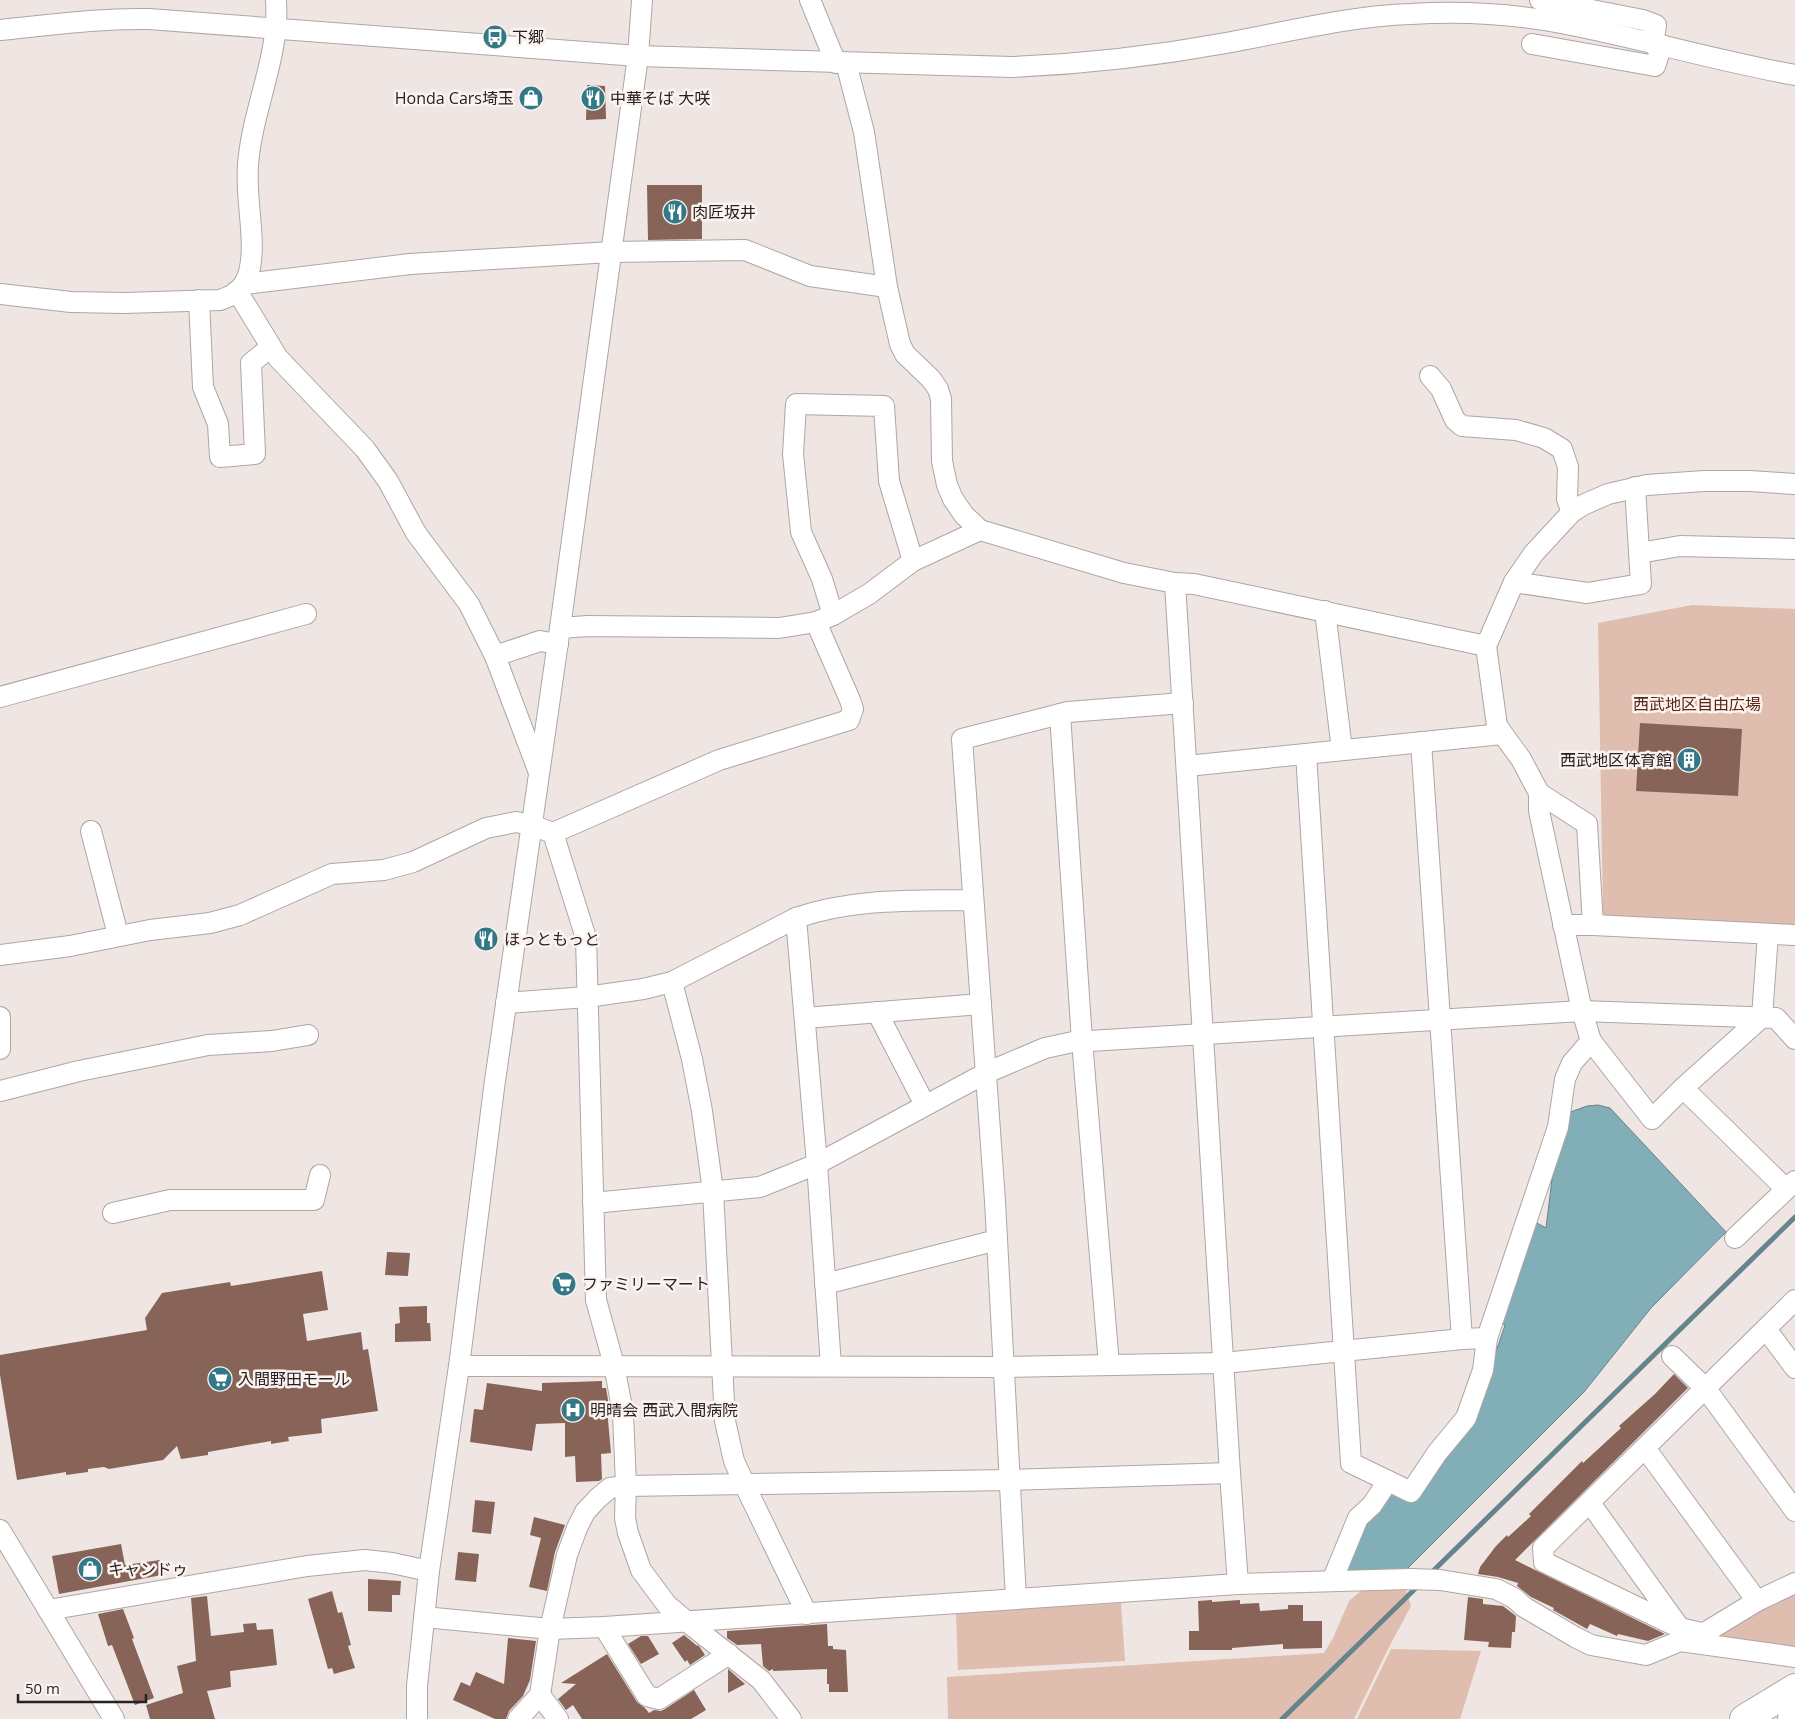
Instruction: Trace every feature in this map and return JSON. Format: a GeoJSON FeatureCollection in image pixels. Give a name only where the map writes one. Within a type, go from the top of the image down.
{"type":"FeatureCollection","features":[{"type":"Feature","properties":{"kind":"highway"},"geometry":{"type":"LineString","coordinates":[[1744,1719],[1795,1688]]}},
{"type":"Feature","properties":{"kind":"street"},"geometry":{"type":"LineString","coordinates":[[0,294],[89,302],[124,303],[220,300],[232,296],[241,288],[249,271],[251,258],[248,166],[252,132],[275,42],[277,28],[276,0]]}},
{"type":"Feature","properties":{"kind":"street"},"geometry":{"type":"LineString","coordinates":[[416,1719],[424,1617],[430,1571],[459,1366],[506,1002],[559,636],[638,56],[642,0]]}},
{"type":"Feature","properties":{"kind":"street"},"geometry":{"type":"LineString","coordinates":[[810,0],[841,63],[864,132],[887,287],[900,344],[906,354],[932,379],[938,389],[941,399],[942,461],[947,485],[953,499],[964,515],[980,530],[1124,573],[1175,583],[1194,584],[1486,646]]}},
{"type":"Feature","properties":{"kind":"street"},"geometry":{"type":"LineString","coordinates":[[1532,44],[1655,66],[1658,44],[1656,25],[1650,22],[1540,0]]}},
{"type":"Feature","properties":{"kind":"street"},"geometry":{"type":"LineString","coordinates":[[0,30],[122,18],[638,56],[1012,67],[1071,65],[1167,53],[1360,19],[1411,14],[1458,14],[1514,17],[1560,23],[1795,75]]}},
{"type":"Feature","properties":{"kind":"street"},"geometry":{"type":"LineString","coordinates":[[241,288],[410,264],[611,252],[745,250],[810,276],[887,287]]}},
{"type":"Feature","properties":{"kind":"street"},"geometry":{"type":"LineString","coordinates":[[241,288],[278,358],[366,449],[388,481],[416,534],[469,604],[495,656],[538,772]]}},
{"type":"Feature","properties":{"kind":"street"},"geometry":{"type":"LineString","coordinates":[[199,300],[203,387],[218,424],[220,457],[255,454],[250,363],[271,347]]}},
{"type":"Feature","properties":{"kind":"street"},"geometry":{"type":"LineString","coordinates":[[1430,376],[1441,389],[1455,420],[1462,426],[1516,430],[1544,438],[1562,449],[1568,466],[1568,499],[1572,512]]}},
{"type":"Feature","properties":{"kind":"street"},"geometry":{"type":"LineString","coordinates":[[0,955],[70,946],[118,935],[210,923],[240,915],[332,874],[384,870],[413,862],[486,828],[516,822],[531,824],[553,833],[719,760],[849,720],[853,710],[824,619],[822,579],[801,532],[793,454],[796,404],[884,406],[889,481],[912,561]]}},
{"type":"Feature","properties":{"kind":"street"},"geometry":{"type":"LineString","coordinates":[[1768,934],[1762,1017],[1652,1119],[1592,1041],[1582,1011],[1563,926],[1544,836],[1539,793],[1521,759],[1497,726],[1486,646],[1514,582],[1534,553],[1572,512],[1583,505],[1608,494],[1635,487],[1750,481],[1795,484]]}},
{"type":"Feature","properties":{"kind":"street"},"geometry":{"type":"LineString","coordinates":[[1514,582],[1587,593],[1641,584],[1635,487]]}},
{"type":"Feature","properties":{"kind":"street"},"geometry":{"type":"LineString","coordinates":[[495,656],[588,626],[779,628],[824,619],[870,594],[912,561],[980,530]]}},
{"type":"Feature","properties":{"kind":"street"},"geometry":{"type":"LineString","coordinates":[[1639,553],[1680,546],[1795,549]]}},
{"type":"Feature","properties":{"kind":"street"},"geometry":{"type":"LineString","coordinates":[[1175,583],[1238,1584]]}},
{"type":"Feature","properties":{"kind":"street"},"geometry":{"type":"LineString","coordinates":[[1325,611],[1342,750]]}},
{"type":"Feature","properties":{"kind":"street"},"geometry":{"type":"LineString","coordinates":[[0,697],[306,614]]}},
{"type":"Feature","properties":{"kind":"street"},"geometry":{"type":"LineString","coordinates":[[1016,1600],[997,1240],[962,739],[1068,712],[1183,703]]}},
{"type":"Feature","properties":{"kind":"street"},"geometry":{"type":"LineString","coordinates":[[1060,714],[1082,1042],[1109,1365]]}},
{"type":"Feature","properties":{"kind":"street"},"geometry":{"type":"LineString","coordinates":[[1187,766],[1502,734]]}},
{"type":"Feature","properties":{"kind":"street"},"geometry":{"type":"LineString","coordinates":[[1421,742],[1462,1339]]}},
{"type":"Feature","properties":{"kind":"street"},"geometry":{"type":"LineString","coordinates":[[1306,754],[1351,1463],[1411,1492],[1437,1453],[1466,1418],[1482,1370],[1487,1338],[1558,1127],[1565,1079],[1572,1064],[1592,1041]]}},
{"type":"Feature","properties":{"kind":"street"},"geometry":{"type":"LineString","coordinates":[[1539,793],[1587,824],[1593,925]]}},
{"type":"Feature","properties":{"kind":"street"},"geometry":{"type":"LineString","coordinates":[[92,831],[118,935]]}},
{"type":"Feature","properties":{"kind":"street"},"geometry":{"type":"LineString","coordinates":[[553,833],[586,938],[596,1300],[614,1365],[622,1413],[626,1486],[625,1518],[628,1532],[641,1570],[667,1605],[761,1680],[791,1719]]}},
{"type":"Feature","properties":{"kind":"street"},"geometry":{"type":"LineString","coordinates":[[506,1002],[587,997],[643,989],[672,982],[796,918],[813,912],[852,904],[973,900]]}},
{"type":"Feature","properties":{"kind":"street"},"geometry":{"type":"LineString","coordinates":[[796,918],[817,1164],[831,1366]]}},
{"type":"Feature","properties":{"kind":"street"},"geometry":{"type":"LineString","coordinates":[[1563,926],[1593,925],[1795,935]]}},
{"type":"Feature","properties":{"kind":"street"},"geometry":{"type":"LineString","coordinates":[[672,982],[692,1059],[702,1111],[713,1191],[726,1421],[734,1462],[807,1614]]}},
{"type":"Feature","properties":{"kind":"street"},"geometry":{"type":"LineString","coordinates":[[804,1018],[981,1004]]}},
{"type":"Feature","properties":{"kind":"street"},"geometry":{"type":"LineString","coordinates":[[593,1203],[760,1187],[817,1164],[986,1073],[1045,1048],[1082,1042],[1582,1011],[1776,1018],[1795,1039]]}},
{"type":"Feature","properties":{"kind":"street"},"geometry":{"type":"LineString","coordinates":[[877,1012],[925,1106]]}},
{"type":"Feature","properties":{"kind":"street"},"geometry":{"type":"LineString","coordinates":[[0,1017],[0,1049]]}},
{"type":"Feature","properties":{"kind":"street"},"geometry":{"type":"LineString","coordinates":[[0,1091],[79,1071],[208,1045],[272,1041],[308,1035]]}},
{"type":"Feature","properties":{"kind":"street"},"geometry":{"type":"LineString","coordinates":[[1684,1088],[1790,1185],[1735,1238]]}},
{"type":"Feature","properties":{"kind":"street"},"geometry":{"type":"LineString","coordinates":[[113,1213],[170,1200],[314,1200],[320,1176]]}},
{"type":"Feature","properties":{"kind":"street"},"geometry":{"type":"LineString","coordinates":[[826,1284],[997,1240]]}},
{"type":"Feature","properties":{"kind":"street"},"geometry":{"type":"LineString","coordinates":[[1795,1300],[1543,1548],[1544,1562],[1680,1628],[1701,1633],[1706,1632],[1757,1601],[1795,1583]]}},
{"type":"Feature","properties":{"kind":"street"},"geometry":{"type":"LineString","coordinates":[[1766,1329],[1795,1368]]}},
{"type":"Feature","properties":{"kind":"street"},"geometry":{"type":"LineString","coordinates":[[459,1366],[1004,1367],[1224,1363],[1487,1338]]}},
{"type":"Feature","properties":{"kind":"street"},"geometry":{"type":"LineString","coordinates":[[1672,1356],[1706,1388],[1795,1511]]}},
{"type":"Feature","properties":{"kind":"street"},"geometry":{"type":"LineString","coordinates":[[1645,1448],[1757,1601]]}},
{"type":"Feature","properties":{"kind":"street"},"geometry":{"type":"LineString","coordinates":[[518,1719],[540,1695],[550,1629],[567,1555],[574,1535],[585,1512],[610,1488],[626,1486],[1010,1480],[1230,1473]]}},
{"type":"Feature","properties":{"kind":"street"},"geometry":{"type":"LineString","coordinates":[[1332,1581],[1358,1518],[1372,1505],[1388,1481]]}},
{"type":"Feature","properties":{"kind":"street"},"geometry":{"type":"LineString","coordinates":[[1590,1503],[1680,1628]]}},
{"type":"Feature","properties":{"kind":"street"},"geometry":{"type":"LineString","coordinates":[[0,1530],[114,1719]]}},
{"type":"Feature","properties":{"kind":"street"},"geometry":{"type":"LineString","coordinates":[[48,1610],[326,1564],[365,1560],[392,1563],[430,1571]]}},
{"type":"Feature","properties":{"kind":"street"},"geometry":{"type":"LineString","coordinates":[[424,1617],[550,1629],[604,1627],[1238,1584],[1410,1579],[1435,1580],[1496,1589],[1591,1645],[1646,1655],[1680,1641],[1795,1657]]}},
{"type":"Feature","properties":{"kind":"street"},"geometry":{"type":"LineString","coordinates":[[604,1627],[647,1696],[658,1699],[729,1654]]}},
{"type":"Feature","properties":{"kind":"street"},"geometry":{"type":"LineString","coordinates":[[540,1695],[558,1719]]}},
{"type":"Feature","properties":{"kind":"green space","name":"西武地区自由広場"},"geometry":{"type":"Polygon","coordinates":[[[1692,605],[1795,609],[1795,927],[1610,919],[1603,913],[1598,623],[1692,605]]]}},
{"type":"Feature","properties":{"kind":"green space"},"geometry":{"type":"Polygon","coordinates":[[[1404,1584],[1411,1606],[1354,1719],[948,1719],[947,1677],[1324,1653],[1333,1638],[1349,1601],[1368,1585],[1404,1584]]]}},
{"type":"Feature","properties":{"kind":"green space"},"geometry":{"type":"Polygon","coordinates":[[[1795,1593],[1795,1652],[1709,1638],[1761,1607],[1795,1593]]]}},
{"type":"Feature","properties":{"kind":"green space"},"geometry":{"type":"Polygon","coordinates":[[[1121,1603],[1125,1661],[958,1670],[956,1613],[1121,1603]]]}},
{"type":"Feature","properties":{"kind":"green space"},"geometry":{"type":"Polygon","coordinates":[[[1391,1649],[1481,1651],[1460,1719],[1357,1719],[1391,1649]]]}},
{"type":"Feature","properties":{"kind":"water"},"geometry":{"type":"Polygon","coordinates":[[[1598,1105],[1610,1108],[1726,1232],[1651,1308],[1584,1392],[1404,1572],[1346,1574],[1344,1571],[1366,1520],[1392,1491],[1396,1490],[1474,1418],[1505,1325],[1497,1321],[1531,1223],[1537,1223],[1546,1228],[1555,1155],[1565,1114],[1587,1106],[1598,1105]]]}},
{"type":"Feature","properties":{"kind":"building"},"geometry":{"type":"Polygon","coordinates":[[[587,85],[605,86],[606,119],[586,120],[587,85]]]}},
{"type":"Feature","properties":{"kind":"building","name":"肉匠坂井"},"geometry":{"type":"Polygon","coordinates":[[[647,185],[702,185],[702,239],[648,240],[647,185]]]}},
{"type":"Feature","properties":{"kind":"building","name":"西武地区体育館"},"geometry":{"type":"Polygon","coordinates":[[[1640,723],[1742,729],[1738,796],[1636,791],[1640,723]]]}},
{"type":"Feature","properties":{"kind":"building"},"geometry":{"type":"Polygon","coordinates":[[[387,1252],[410,1253],[408,1276],[385,1275],[387,1252]]]}},
{"type":"Feature","properties":{"kind":"building"},"geometry":{"type":"Polygon","coordinates":[[[322,1271],[328,1310],[303,1314],[307,1341],[361,1332],[363,1350],[368,1349],[378,1411],[321,1419],[322,1433],[288,1437],[289,1441],[271,1444],[271,1441],[208,1452],[208,1455],[181,1459],[177,1446],[163,1460],[109,1469],[104,1467],[88,1469],[88,1472],[66,1475],[66,1472],[17,1480],[0,1375],[0,1355],[147,1330],[145,1318],[162,1293],[230,1282],[231,1286],[322,1271]]]}},
{"type":"Feature","properties":{"kind":"building"},"geometry":{"type":"Polygon","coordinates":[[[427,1306],[427,1323],[430,1323],[431,1341],[395,1342],[395,1324],[400,1323],[399,1307],[427,1306]]]}},
{"type":"Feature","properties":{"kind":"building"},"geometry":{"type":"Polygon","coordinates":[[[1674,1374],[1688,1388],[1515,1560],[1665,1634],[1648,1641],[1618,1634],[1617,1636],[1590,1624],[1587,1629],[1553,1610],[1554,1608],[1531,1597],[1517,1586],[1518,1583],[1478,1574],[1480,1567],[1496,1546],[1531,1516],[1529,1514],[1582,1461],[1583,1463],[1621,1428],[1619,1426],[1674,1374]]]}},
{"type":"Feature","properties":{"kind":"building"},"geometry":{"type":"Polygon","coordinates":[[[602,1381],[602,1388],[606,1388],[608,1400],[611,1453],[601,1454],[602,1479],[599,1481],[576,1482],[575,1456],[565,1457],[565,1423],[536,1424],[532,1451],[470,1442],[474,1409],[483,1410],[487,1383],[542,1391],[542,1383],[602,1381]]]}},
{"type":"Feature","properties":{"kind":"building"},"geometry":{"type":"Polygon","coordinates":[[[475,1500],[495,1502],[491,1534],[472,1532],[475,1500]]]}},
{"type":"Feature","properties":{"kind":"building"},"geometry":{"type":"Polygon","coordinates":[[[534,1517],[565,1525],[555,1552],[547,1591],[529,1587],[541,1538],[530,1535],[534,1517]]]}},
{"type":"Feature","properties":{"kind":"building","name":"キャンドゥ"},"geometry":{"type":"Polygon","coordinates":[[[121,1544],[125,1565],[160,1560],[162,1575],[59,1594],[52,1556],[121,1544]]]}},
{"type":"Feature","properties":{"kind":"building"},"geometry":{"type":"Polygon","coordinates":[[[458,1552],[479,1554],[476,1582],[455,1580],[458,1552]]]}},
{"type":"Feature","properties":{"kind":"building"},"geometry":{"type":"Polygon","coordinates":[[[368,1579],[401,1581],[400,1595],[392,1595],[392,1612],[368,1611],[368,1579]]]}},
{"type":"Feature","properties":{"kind":"building"},"geometry":{"type":"Polygon","coordinates":[[[332,1591],[338,1613],[342,1612],[351,1645],[348,1646],[355,1668],[334,1674],[332,1668],[328,1669],[308,1599],[332,1591]]]}},
{"type":"Feature","properties":{"kind":"building"},"geometry":{"type":"Polygon","coordinates":[[[207,1596],[211,1636],[244,1632],[243,1624],[256,1623],[257,1630],[273,1629],[277,1665],[230,1671],[231,1687],[207,1691],[215,1719],[150,1719],[146,1705],[183,1693],[177,1666],[196,1661],[191,1598],[207,1596]]]}},
{"type":"Feature","properties":{"kind":"building"},"geometry":{"type":"Polygon","coordinates":[[[1468,1597],[1483,1599],[1483,1604],[1503,1606],[1516,1616],[1511,1648],[1488,1647],[1489,1642],[1464,1640],[1468,1597]]]}},
{"type":"Feature","properties":{"kind":"building"},"geometry":{"type":"Polygon","coordinates":[[[1212,1600],[1212,1602],[1240,1600],[1240,1604],[1259,1603],[1260,1611],[1288,1609],[1288,1605],[1303,1605],[1303,1621],[1322,1621],[1322,1648],[1283,1649],[1283,1644],[1232,1648],[1232,1650],[1189,1650],[1189,1631],[1199,1631],[1198,1601],[1212,1600]]]}},
{"type":"Feature","properties":{"kind":"building"},"geometry":{"type":"Polygon","coordinates":[[[123,1609],[154,1698],[135,1705],[112,1645],[108,1646],[98,1614],[123,1609]]]}},
{"type":"Feature","properties":{"kind":"building"},"geometry":{"type":"Polygon","coordinates":[[[827,1624],[828,1646],[833,1646],[833,1649],[846,1650],[848,1692],[829,1692],[827,1669],[773,1671],[773,1669],[769,1671],[763,1666],[761,1644],[737,1645],[727,1638],[727,1631],[827,1624]]]}},
{"type":"Feature","properties":{"kind":"building"},"geometry":{"type":"Polygon","coordinates":[[[684,1635],[699,1646],[705,1655],[690,1665],[687,1660],[685,1662],[672,1643],[684,1635]]]}},
{"type":"Feature","properties":{"kind":"building"},"geometry":{"type":"Polygon","coordinates":[[[641,1636],[648,1636],[659,1654],[641,1664],[628,1644],[641,1636]]]}},
{"type":"Feature","properties":{"kind":"building"},"geometry":{"type":"Polygon","coordinates":[[[508,1638],[536,1641],[530,1680],[523,1696],[509,1711],[506,1719],[495,1719],[453,1700],[461,1682],[470,1686],[476,1672],[504,1684],[508,1638]]]}},
{"type":"Feature","properties":{"kind":"building"},"geometry":{"type":"Polygon","coordinates":[[[607,1654],[637,1702],[649,1713],[654,1710],[661,1711],[665,1709],[694,1690],[706,1710],[691,1719],[582,1719],[573,1705],[566,1710],[558,1699],[576,1684],[561,1683],[607,1654]]]}},
{"type":"Feature","properties":{"kind":"building"},"geometry":{"type":"Polygon","coordinates":[[[728,1669],[745,1684],[728,1693],[728,1669]]]}},
{"type":"Feature","properties":{"kind":"waterway"},"geometry":{"type":"LineString","coordinates":[[1431,1573],[1795,1217]]}},
{"type":"Feature","properties":{"kind":"waterway"},"geometry":{"type":"LineString","coordinates":[[1282,1719],[1419,1585]]}},
{"type":"Feature","properties":{"kind":"place","name":"下郷"},"geometry":{"type":"Point","coordinates":[495,37]}},
{"type":"Feature","properties":{"kind":"place","name":"Honda Cars埼玉"},"geometry":{"type":"Point","coordinates":[531,98]}},
{"type":"Feature","properties":{"kind":"place","name":"中華そば 大咲"},"geometry":{"type":"Point","coordinates":[593,98]}},
{"type":"Feature","properties":{"kind":"place","name":"肉匠坂井"},"geometry":{"type":"Point","coordinates":[675,212]}},
{"type":"Feature","properties":{"kind":"place","name":"西武地区体育館"},"geometry":{"type":"Point","coordinates":[1689,760]}},
{"type":"Feature","properties":{"kind":"place","name":"ほっともっと"},"geometry":{"type":"Point","coordinates":[486,939]}},
{"type":"Feature","properties":{"kind":"place","name":"ファミリーマート"},"geometry":{"type":"Point","coordinates":[564,1284]}},
{"type":"Feature","properties":{"kind":"place","name":"入間野田モール"},"geometry":{"type":"Point","coordinates":[220,1379]}},
{"type":"Feature","properties":{"kind":"place","name":"明晴会 西武入間病院"},"geometry":{"type":"Point","coordinates":[573,1410]}},
{"type":"Feature","properties":{"kind":"place","name":"キャンドゥ"},"geometry":{"type":"Point","coordinates":[90,1569]}}]}
